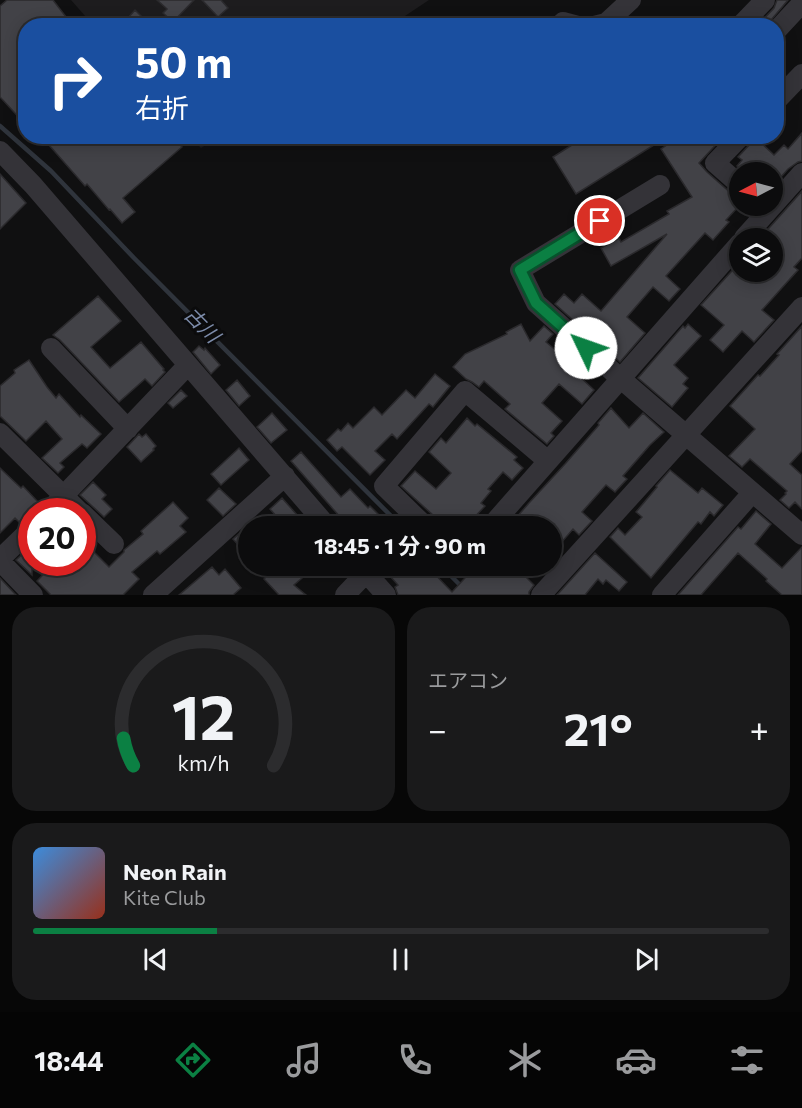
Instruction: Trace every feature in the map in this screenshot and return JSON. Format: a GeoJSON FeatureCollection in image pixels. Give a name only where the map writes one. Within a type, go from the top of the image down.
{"type":"FeatureCollection","features":[{"type":"Feature","properties":{"kind":"street"},"geometry":{"type":"LineString","coordinates":[[748,18],[765,0]]}},
{"type":"Feature","properties":{"kind":"street"},"geometry":{"type":"LineString","coordinates":[[612,18],[630,1]]}},
{"type":"Feature","properties":{"kind":"street"},"geometry":{"type":"LineString","coordinates":[[784,22],[802,3]]}},
{"type":"Feature","properties":{"kind":"street"},"geometry":{"type":"LineString","coordinates":[[784,93],[802,74]]}},
{"type":"Feature","properties":{"kind":"street"},"geometry":{"type":"LineString","coordinates":[[729,175],[716,163],[734,144]]}},
{"type":"Feature","properties":{"kind":"street"},"geometry":{"type":"LineString","coordinates":[[0,150],[33,185],[319,516]]}},
{"type":"Feature","properties":{"kind":"street"},"geometry":{"type":"LineString","coordinates":[[783,191],[802,173]]}},
{"type":"Feature","properties":{"kind":"street"},"geometry":{"type":"LineString","coordinates":[[660,185],[520,270],[536,303],[802,535]]}},
{"type":"Feature","properties":{"kind":"street"},"geometry":{"type":"LineString","coordinates":[[500,516],[729,255]]}},
{"type":"Feature","properties":{"kind":"street"},"geometry":{"type":"LineString","coordinates":[[541,595],[802,307]]}},
{"type":"Feature","properties":{"kind":"street"},"geometry":{"type":"LineString","coordinates":[[51,348],[128,429]]}},
{"type":"Feature","properties":{"kind":"street"},"geometry":{"type":"LineString","coordinates":[[61,498],[188,365]]}},
{"type":"Feature","properties":{"kind":"street"},"geometry":{"type":"LineString","coordinates":[[415,516],[384,486],[465,391],[548,461]]}},
{"type":"Feature","properties":{"kind":"street"},"geometry":{"type":"LineString","coordinates":[[0,433],[67,498]]}},
{"type":"Feature","properties":{"kind":"street"},"geometry":{"type":"LineString","coordinates":[[153,595],[285,476]]}},
{"type":"Feature","properties":{"kind":"street"},"geometry":{"type":"LineString","coordinates":[[662,595],[752,493]]}},
{"type":"Feature","properties":{"kind":"street"},"geometry":{"type":"LineString","coordinates":[[96,527],[114,544]]}},
{"type":"Feature","properties":{"kind":"street"},"geometry":{"type":"LineString","coordinates":[[18,542],[0,560],[33,595]]}},
{"type":"Feature","properties":{"kind":"street"},"geometry":{"type":"LineString","coordinates":[[345,595],[358,576]]}},
{"type":"Feature","properties":{"kind":"street"},"geometry":{"type":"LineString","coordinates":[[369,576],[386,595]]}},
{"type":"Feature","properties":{"kind":"shaded area"},"geometry":{"type":"Polygon","coordinates":[[[71,0],[429,0],[402,18],[87,18],[71,0]]]}},
{"type":"Feature","properties":{"kind":"building"},"geometry":{"type":"Polygon","coordinates":[[[7,0],[53,0],[67,18],[18,18],[18,116],[0,97],[0,6],[7,0]]]}},
{"type":"Feature","properties":{"kind":"building"},"geometry":{"type":"Polygon","coordinates":[[[157,0],[194,0],[177,18],[169,18],[163,13],[167,9],[157,0]]]}},
{"type":"Feature","properties":{"kind":"building"},"geometry":{"type":"Polygon","coordinates":[[[202,0],[221,0],[228,8],[218,17],[202,0]]]}},
{"type":"Feature","properties":{"kind":"building"},"geometry":{"type":"Polygon","coordinates":[[[777,0],[788,0],[773,18],[765,18],[774,8],[777,0]]]}},
{"type":"Feature","properties":{"kind":"building"},"geometry":{"type":"Polygon","coordinates":[[[135,10],[143,18],[128,18],[135,10]]]}},
{"type":"Feature","properties":{"kind":"building"},"geometry":{"type":"Polygon","coordinates":[[[802,133],[802,161],[783,175],[783,162],[740,162],[742,160],[738,157],[750,144],[762,144],[774,155],[784,145],[788,149],[802,133]]]}},
{"type":"Feature","properties":{"kind":"building"},"geometry":{"type":"Polygon","coordinates":[[[48,144],[180,144],[182,147],[123,198],[135,212],[122,223],[87,184],[85,186],[48,144]]]}},
{"type":"Feature","properties":{"kind":"building"},"geometry":{"type":"Polygon","coordinates":[[[573,144],[654,145],[576,194],[553,157],[573,144]]]}},
{"type":"Feature","properties":{"kind":"building"},"geometry":{"type":"Polygon","coordinates":[[[668,144],[717,144],[699,163],[729,191],[730,216],[726,220],[729,222],[713,240],[705,233],[666,276],[680,289],[669,301],[653,287],[627,317],[645,333],[620,362],[555,304],[564,294],[574,303],[582,294],[601,311],[667,234],[611,266],[601,248],[619,238],[621,242],[669,214],[667,211],[692,197],[661,149],[668,144]]]}},
{"type":"Feature","properties":{"kind":"building"},"geometry":{"type":"Polygon","coordinates":[[[0,174],[26,203],[0,229],[0,174]]]}},
{"type":"Feature","properties":{"kind":"building"},"geometry":{"type":"Polygon","coordinates":[[[802,191],[802,258],[794,267],[798,270],[762,310],[774,320],[754,342],[742,331],[723,352],[710,340],[724,325],[701,305],[729,274],[729,282],[783,282],[783,228],[769,228],[780,216],[783,216],[783,212],[802,191]]]}},
{"type":"Feature","properties":{"kind":"building"},"geometry":{"type":"Polygon","coordinates":[[[98,296],[121,321],[91,347],[110,368],[141,342],[165,372],[152,386],[145,379],[119,402],[53,335],[98,296]]]}},
{"type":"Feature","properties":{"kind":"building"},"geometry":{"type":"Polygon","coordinates":[[[521,324],[530,341],[544,326],[553,334],[546,342],[594,390],[582,404],[559,384],[542,403],[562,421],[551,433],[554,436],[547,444],[505,409],[510,404],[484,381],[479,387],[453,367],[465,354],[507,334],[506,332],[521,324]]]}},
{"type":"Feature","properties":{"kind":"building"},"geometry":{"type":"Polygon","coordinates":[[[688,324],[701,336],[674,365],[688,378],[683,384],[688,388],[672,407],[638,378],[683,326],[685,328],[688,324]]]}},
{"type":"Feature","properties":{"kind":"building"},"geometry":{"type":"Polygon","coordinates":[[[802,326],[802,451],[790,464],[802,475],[802,509],[795,502],[789,508],[780,500],[787,491],[750,459],[742,467],[729,456],[755,429],[730,406],[779,355],[777,354],[802,326]]]}},
{"type":"Feature","properties":{"kind":"building"},"geometry":{"type":"Polygon","coordinates":[[[199,346],[204,350],[205,348],[220,365],[211,374],[193,352],[199,346]]]}},
{"type":"Feature","properties":{"kind":"building"},"geometry":{"type":"Polygon","coordinates":[[[29,360],[56,398],[59,394],[80,417],[81,415],[101,434],[87,448],[82,444],[60,463],[64,467],[58,473],[42,458],[62,439],[46,421],[26,441],[0,416],[0,386],[15,373],[14,370],[29,360]]]}},
{"type":"Feature","properties":{"kind":"building"},"geometry":{"type":"Polygon","coordinates":[[[435,374],[450,386],[433,407],[429,404],[397,439],[392,434],[375,451],[385,460],[370,475],[342,447],[337,451],[327,440],[338,429],[341,431],[348,423],[353,428],[374,407],[382,415],[406,390],[415,398],[435,374]]]}},
{"type":"Feature","properties":{"kind":"building"},"geometry":{"type":"Polygon","coordinates":[[[237,380],[250,396],[239,406],[226,390],[237,380]]]}},
{"type":"Feature","properties":{"kind":"building"},"geometry":{"type":"Polygon","coordinates":[[[181,390],[187,396],[173,408],[168,403],[181,390]]]}},
{"type":"Feature","properties":{"kind":"building"},"geometry":{"type":"Polygon","coordinates":[[[611,408],[629,428],[643,413],[664,432],[623,476],[627,479],[615,492],[606,485],[582,512],[592,521],[579,535],[573,529],[562,542],[562,516],[518,516],[599,425],[598,423],[611,408]]]}},
{"type":"Feature","properties":{"kind":"building"},"geometry":{"type":"Polygon","coordinates":[[[272,413],[287,430],[271,443],[257,427],[272,413]]]}},
{"type":"Feature","properties":{"kind":"building"},"geometry":{"type":"Polygon","coordinates":[[[467,418],[517,457],[514,460],[523,468],[512,480],[503,472],[488,489],[491,491],[481,503],[485,506],[476,516],[434,516],[401,486],[415,471],[436,489],[451,473],[429,452],[441,438],[446,443],[467,418]]]}},
{"type":"Feature","properties":{"kind":"building"},"geometry":{"type":"Polygon","coordinates":[[[139,434],[142,437],[146,434],[156,446],[141,462],[127,447],[139,434]]]}},
{"type":"Feature","properties":{"kind":"building"},"geometry":{"type":"Polygon","coordinates":[[[239,448],[249,460],[221,485],[211,474],[239,448]]]}},
{"type":"Feature","properties":{"kind":"building"},"geometry":{"type":"Polygon","coordinates":[[[301,452],[341,497],[350,489],[368,508],[370,506],[380,516],[339,516],[291,461],[301,452]]]}},
{"type":"Feature","properties":{"kind":"building"},"geometry":{"type":"Polygon","coordinates":[[[0,468],[34,498],[18,498],[18,521],[15,518],[0,533],[0,468]]]}},
{"type":"Feature","properties":{"kind":"building"},"geometry":{"type":"Polygon","coordinates":[[[670,470],[698,493],[702,488],[723,505],[714,516],[710,512],[701,524],[698,522],[651,578],[610,537],[618,528],[625,535],[642,517],[636,512],[670,470]]]}},
{"type":"Feature","properties":{"kind":"building"},"geometry":{"type":"Polygon","coordinates":[[[93,482],[106,495],[102,499],[112,509],[104,517],[96,510],[96,498],[83,498],[80,495],[93,482]]]}},
{"type":"Feature","properties":{"kind":"building"},"geometry":{"type":"Polygon","coordinates":[[[219,488],[236,504],[223,516],[207,500],[219,488]]]}},
{"type":"Feature","properties":{"kind":"building"},"geometry":{"type":"Polygon","coordinates":[[[282,498],[298,516],[276,516],[270,509],[282,498]]]}},
{"type":"Feature","properties":{"kind":"building"},"geometry":{"type":"Polygon","coordinates":[[[173,502],[188,518],[180,526],[186,532],[160,554],[157,551],[132,572],[139,579],[123,595],[51,595],[37,581],[42,576],[96,576],[96,554],[109,567],[143,534],[141,531],[173,502]]]}},
{"type":"Feature","properties":{"kind":"building"},"geometry":{"type":"Polygon","coordinates":[[[756,511],[771,524],[755,544],[782,568],[802,547],[802,595],[782,595],[738,553],[701,595],[678,595],[738,527],[741,529],[756,511]]]}},
{"type":"Feature","properties":{"kind":"building"},"geometry":{"type":"Polygon","coordinates":[[[238,535],[238,545],[233,539],[238,535]]]}},
{"type":"Feature","properties":{"kind":"building"},"geometry":{"type":"Polygon","coordinates":[[[595,553],[627,582],[619,591],[606,580],[603,584],[598,579],[585,595],[557,595],[595,553]]]}},
{"type":"Feature","properties":{"kind":"building"},"geometry":{"type":"Polygon","coordinates":[[[212,567],[219,575],[225,569],[241,588],[233,595],[179,595],[212,567]]]}},
{"type":"Feature","properties":{"kind":"building"},"geometry":{"type":"Polygon","coordinates":[[[267,576],[304,576],[294,585],[306,595],[279,595],[264,579],[267,576]]]}},
{"type":"Feature","properties":{"kind":"building"},"geometry":{"type":"Polygon","coordinates":[[[390,576],[437,576],[452,592],[467,576],[525,576],[534,585],[529,595],[398,595],[395,587],[398,585],[390,576]]]}},
{"type":"Feature","properties":{"kind":"building"},"geometry":{"type":"Polygon","coordinates":[[[0,578],[16,595],[0,595],[0,578]]]}},
{"type":"Feature","properties":{"kind":"waterway","name":"古川"},"geometry":{"type":"LineString","coordinates":[[0,126],[18,142]]}},
{"type":"Feature","properties":{"kind":"waterway","name":"古川"},"geometry":{"type":"LineString","coordinates":[[20,144],[51,171],[134,258],[391,516]]}},
{"type":"Feature","properties":{"kind":"waterway","name":"古川"},"geometry":{"type":"LineString","coordinates":[[451,576],[462,587]]}},
{"type":"Feature","properties":{"kind":"route"},"geometry":{"type":"LineString","coordinates":[[586,348],[536,303],[520,270],[600,221]]}}]}
